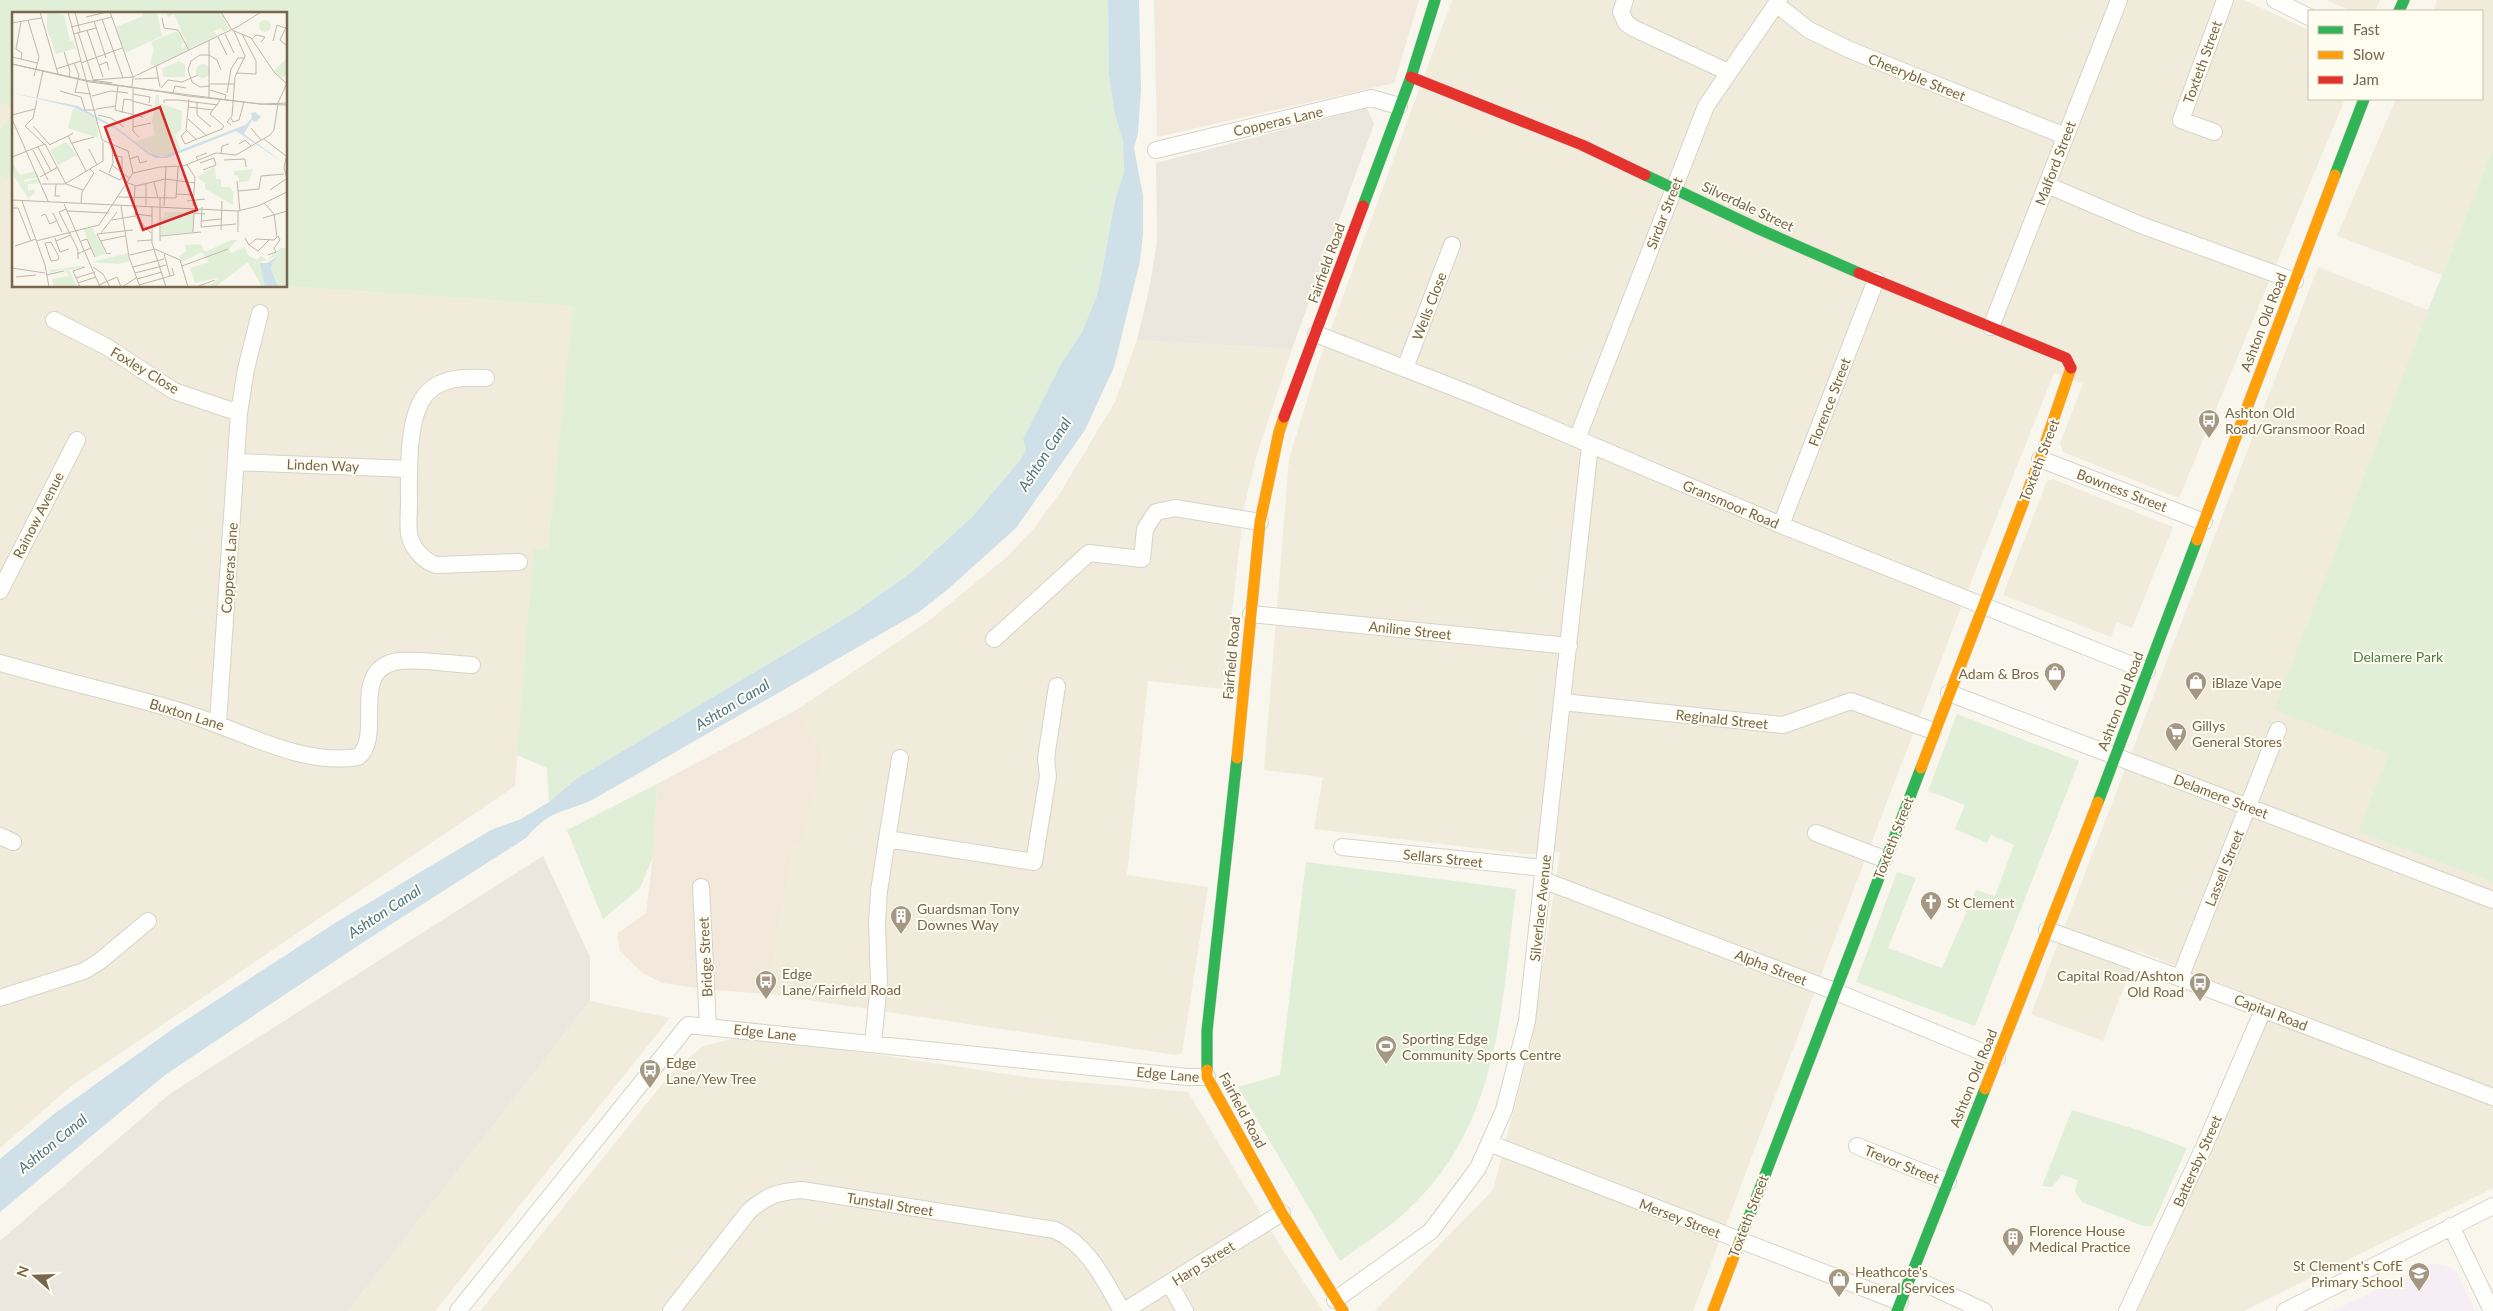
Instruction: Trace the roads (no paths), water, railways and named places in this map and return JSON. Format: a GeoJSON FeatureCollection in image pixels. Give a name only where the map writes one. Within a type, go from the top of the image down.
{"type":"FeatureCollection","features":[{"type":"Feature","properties":{"kind":"main road","name":"Fairfield Road"},"geometry":{"type":"LineString","coordinates":[[1339,1305],[1282,1213],[1207,1077],[1207,1031],[1226,870],[1260,522],[1279,432],[1411,77],[1435,0]]}},
{"type":"Feature","properties":{"kind":"main road","name":"Silverdale Street"},"geometry":{"type":"LineString","coordinates":[[1411,77],[1582,146],[1876,280],[2066,358],[2070,365]]}},
{"type":"Feature","properties":{"kind":"main road","name":"Ashton Old Road"},"geometry":{"type":"LineString","coordinates":[[1899,1306],[2116,756],[2364,100]]}},
{"type":"Feature","properties":{"kind":"main road","name":"Toxteth Street"},"geometry":{"type":"LineString","coordinates":[[1712,1311],[1884,859],[2040,459],[2071,372],[2070,365]]}},
{"type":"Feature","properties":{"kind":"street"},"geometry":{"type":"LineString","coordinates":[[1625,0],[1621,12],[1626,23],[1633,28],[1728,72]]}},
{"type":"Feature","properties":{"kind":"street","name":"Malford Street"},"geometry":{"type":"LineString","coordinates":[[1991,327],[2119,0]]}},
{"type":"Feature","properties":{"kind":"street","name":"Toxteth Street"},"geometry":{"type":"LineString","coordinates":[[2214,132],[2181,120],[2225,0]]}},
{"type":"Feature","properties":{"kind":"street"},"geometry":{"type":"LineString","coordinates":[[2275,0],[2308,17]]}},
{"type":"Feature","properties":{"kind":"street","name":"Sirdar Street"},"geometry":{"type":"LineString","coordinates":[[1583,442],[1674,188],[1706,106],[1777,2]]}},
{"type":"Feature","properties":{"kind":"street","name":"Cheeryble Street"},"geometry":{"type":"LineString","coordinates":[[1777,2],[1809,30],[1850,50],[2066,136]]}},
{"type":"Feature","properties":{"kind":"street","name":"Copperas Lane"},"geometry":{"type":"LineString","coordinates":[[1156,150],[1371,98],[1399,106]]}},
{"type":"Feature","properties":{"kind":"street"},"geometry":{"type":"LineString","coordinates":[[2046,185],[2141,225],[2295,281]]}},
{"type":"Feature","properties":{"kind":"street","name":"Wells Close"},"geometry":{"type":"LineString","coordinates":[[1405,368],[1452,245]]}},
{"type":"Feature","properties":{"kind":"street","name":"Florence Street"},"geometry":{"type":"LineString","coordinates":[[1781,525],[1876,280]]}},
{"type":"Feature","properties":{"kind":"street","name":"Copperas Lane"},"geometry":{"type":"LineString","coordinates":[[218,723],[239,413],[246,369],[260,313]]}},
{"type":"Feature","properties":{"kind":"street","name":"Foxley Close"},"geometry":{"type":"LineString","coordinates":[[54,320],[107,347],[174,391],[239,413]]}},
{"type":"Feature","properties":{"kind":"street","name":"Gransmoor Road"},"geometry":{"type":"LineString","coordinates":[[1316,334],[1405,368],[1781,525],[2147,671]]}},
{"type":"Feature","properties":{"kind":"street"},"geometry":{"type":"LineString","coordinates":[[486,378],[458,378],[441,384],[424,397],[417,412],[413,431],[409,469],[410,538],[416,549],[428,562],[446,565],[519,562]]}},
{"type":"Feature","properties":{"kind":"street","name":"Rainow Avenue"},"geometry":{"type":"LineString","coordinates":[[0,591],[77,440]]}},
{"type":"Feature","properties":{"kind":"street","name":"Silverlace Avenue"},"geometry":{"type":"LineString","coordinates":[[1339,1305],[1431,1231],[1478,1168],[1504,1110],[1527,1021],[1569,646],[1583,442]]}},
{"type":"Feature","properties":{"kind":"street","name":"Bowness Street"},"geometry":{"type":"LineString","coordinates":[[2040,459],[2204,522]]}},
{"type":"Feature","properties":{"kind":"street","name":"Linden Way"},"geometry":{"type":"LineString","coordinates":[[237,462],[409,469]]}},
{"type":"Feature","properties":{"kind":"street"},"geometry":{"type":"LineString","coordinates":[[994,640],[1089,554],[1142,559],[1146,528],[1156,512],[1175,508],[1260,522]]}},
{"type":"Feature","properties":{"kind":"street","name":"Aniline Street"},"geometry":{"type":"LineString","coordinates":[[1250,614],[1569,646]]}},
{"type":"Feature","properties":{"kind":"street","name":"Buxton Lane"},"geometry":{"type":"LineString","coordinates":[[0,663],[178,710],[288,750],[319,758],[358,757],[367,746],[368,704],[371,689],[374,677],[385,667],[398,661],[472,665]]}},
{"type":"Feature","properties":{"kind":"street"},"geometry":{"type":"LineString","coordinates":[[887,839],[1034,862],[1048,776],[1046,758],[1058,686]]}},
{"type":"Feature","properties":{"kind":"street","name":"Delamere Street"},"geometry":{"type":"LineString","coordinates":[[1949,693],[2493,900]]}},
{"type":"Feature","properties":{"kind":"street","name":"Reginald Street"},"geometry":{"type":"LineString","coordinates":[[1562,702],[1783,725],[1851,701],[1933,732]]}},
{"type":"Feature","properties":{"kind":"street","name":"Lassell Street"},"geometry":{"type":"LineString","coordinates":[[2180,978],[2278,730]]}},
{"type":"Feature","properties":{"kind":"street"},"geometry":{"type":"LineString","coordinates":[[873,1044],[879,982],[877,923],[879,891],[900,758]]}},
{"type":"Feature","properties":{"kind":"street"},"geometry":{"type":"LineString","coordinates":[[1816,834],[1884,859]]}},
{"type":"Feature","properties":{"kind":"street","name":"Sellars Street"},"geometry":{"type":"LineString","coordinates":[[1342,846],[1543,874]]}},
{"type":"Feature","properties":{"kind":"street","name":"Alpha Street"},"geometry":{"type":"LineString","coordinates":[[1543,874],[1997,1058]]}},
{"type":"Feature","properties":{"kind":"street","name":"Bridge Street"},"geometry":{"type":"LineString","coordinates":[[701,887],[708,1026]]}},
{"type":"Feature","properties":{"kind":"street"},"geometry":{"type":"LineString","coordinates":[[0,998],[84,971],[100,961],[148,921]]}},
{"type":"Feature","properties":{"kind":"street","name":"Capital Road"},"geometry":{"type":"LineString","coordinates":[[2047,930],[2180,978],[2493,1097]]}},
{"type":"Feature","properties":{"kind":"street","name":"Battersby Street"},"geometry":{"type":"LineString","coordinates":[[2127,1311],[2204,1146],[2263,1010]]}},
{"type":"Feature","properties":{"kind":"street","name":"Edge Lane"},"geometry":{"type":"LineString","coordinates":[[458,1311],[688,1024],[1187,1077],[1207,1077]]}},
{"type":"Feature","properties":{"kind":"street","name":"Mersey Street"},"geometry":{"type":"LineString","coordinates":[[1489,1143],[1899,1306]]}},
{"type":"Feature","properties":{"kind":"street","name":"Trevor Street"},"geometry":{"type":"LineString","coordinates":[[1857,1146],[1948,1182]]}},
{"type":"Feature","properties":{"kind":"street","name":"Tunstall Street"},"geometry":{"type":"LineString","coordinates":[[671,1311],[749,1211],[777,1192],[802,1190],[1055,1230],[1067,1236],[1087,1253],[1123,1311]]}},
{"type":"Feature","properties":{"kind":"street"},"geometry":{"type":"LineString","coordinates":[[2285,1311],[2493,1206]]}},
{"type":"Feature","properties":{"kind":"street","name":"Harp Street"},"geometry":{"type":"LineString","coordinates":[[1123,1311],[1170,1284],[1282,1213]]}},
{"type":"Feature","properties":{"kind":"street"},"geometry":{"type":"LineString","coordinates":[[2451,1226],[2492,1311]]}},
{"type":"Feature","properties":{"kind":"street"},"geometry":{"type":"LineString","coordinates":[[1911,1277],[1984,1311]]}},
{"type":"Feature","properties":{"kind":"street"},"geometry":{"type":"LineString","coordinates":[[1170,1284],[1185,1311]]}},
{"type":"Feature","properties":{"kind":"water","name":"Ashton Canal"},"geometry":{"type":"Polygon","coordinates":[[[1108,0],[1139,0],[1141,89],[1138,133],[1134,148],[1143,196],[1143,234],[1140,261],[1114,367],[1085,430],[1016,528],[947,590],[919,612],[592,800],[549,817],[526,838],[365,941],[165,1075],[0,1212],[0,1159],[54,1114],[174,1028],[335,923],[491,830],[521,819],[549,802],[576,779],[857,611],[913,571],[973,516],[1021,459],[1026,449],[1023,439],[1062,362],[1082,332],[1098,293],[1115,200],[1124,172],[1123,141],[1115,115],[1109,76],[1108,0]]]}},
{"type":"Feature","properties":{"kind":"place","name":"Ashton Old Road/Gransmoor Road"},"geometry":{"type":"Point","coordinates":[2209,439]}},
{"type":"Feature","properties":{"kind":"place","name":"Adam & Bros"},"geometry":{"type":"Point","coordinates":[2055,692]}},
{"type":"Feature","properties":{"kind":"place","name":"iBlaze Vape"},"geometry":{"type":"Point","coordinates":[2196,701]}},
{"type":"Feature","properties":{"kind":"place","name":"Gillys General Stores"},"geometry":{"type":"Point","coordinates":[2176,752]}},
{"type":"Feature","properties":{"kind":"place","name":"St Clement"},"geometry":{"type":"Point","coordinates":[1931,921]}},
{"type":"Feature","properties":{"kind":"place","name":"Guardsman Tony Downes Way"},"geometry":{"type":"Point","coordinates":[901,935]}},
{"type":"Feature","properties":{"kind":"place","name":"Edge Lane/Fairfield Road"},"geometry":{"type":"Point","coordinates":[766,1000]}},
{"type":"Feature","properties":{"kind":"place","name":"Capital Road/Ashton Old Road"},"geometry":{"type":"Point","coordinates":[2200,1002]}},
{"type":"Feature","properties":{"kind":"place","name":"Sporting Edge Community Sports Centre"},"geometry":{"type":"Point","coordinates":[1386,1065]}},
{"type":"Feature","properties":{"kind":"place","name":"Edge Lane/Yew Tree"},"geometry":{"type":"Point","coordinates":[650,1089]}},
{"type":"Feature","properties":{"kind":"place","name":"Florence House Medical Practice"},"geometry":{"type":"Point","coordinates":[2013,1257]}},
{"type":"Feature","properties":{"kind":"place","name":"St Clement's CofE Primary School"},"geometry":{"type":"Point","coordinates":[2419,1292]}},
{"type":"Feature","properties":{"kind":"place","name":"Heathcote's Funeral Services"},"geometry":{"type":"Point","coordinates":[1839,1298]}},
{"type":"Feature","properties":{"kind":"park label","name":"Delamere Park"},"geometry":{"type":"Point","coordinates":[2398,656]}}]}
